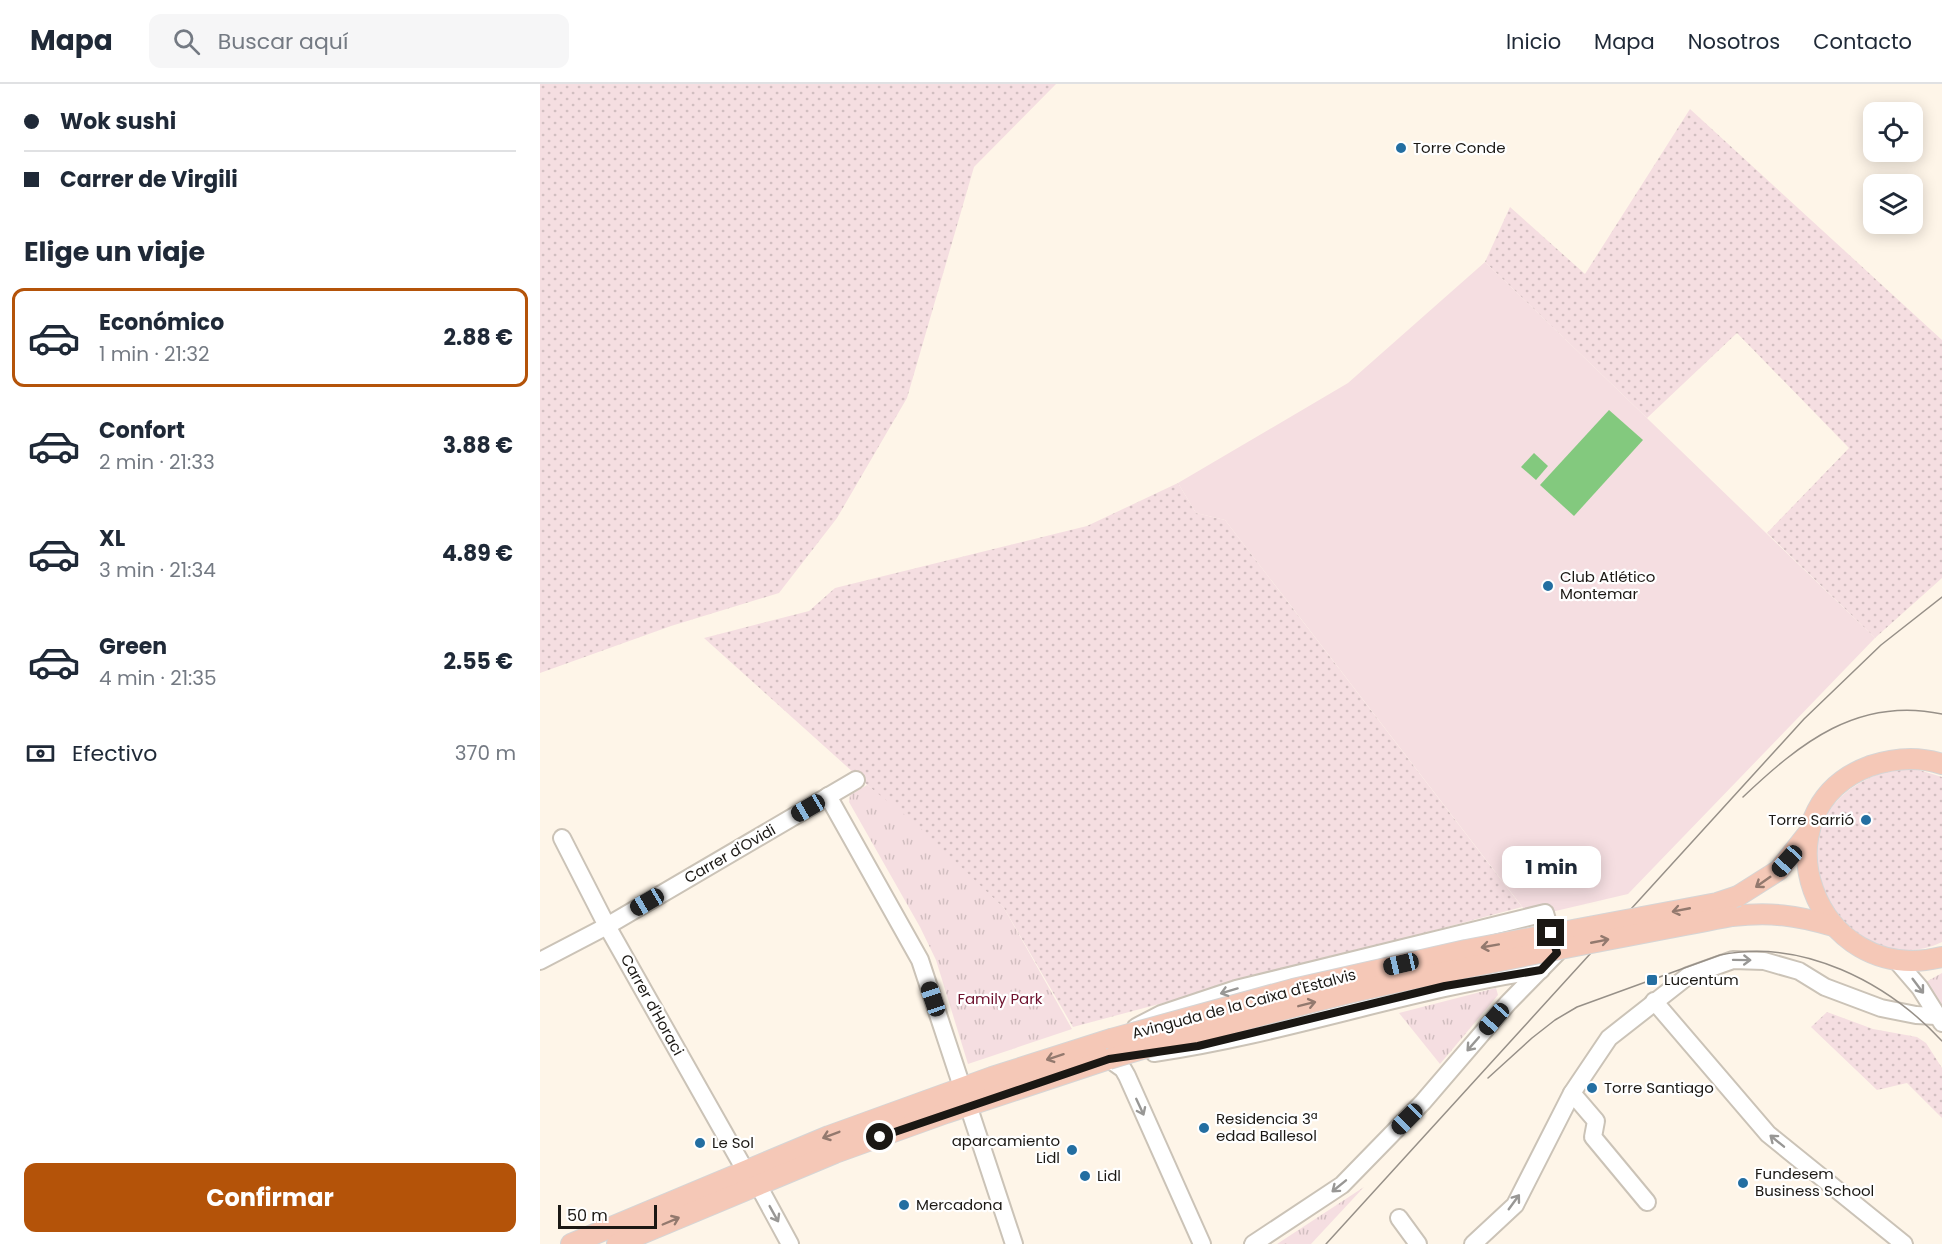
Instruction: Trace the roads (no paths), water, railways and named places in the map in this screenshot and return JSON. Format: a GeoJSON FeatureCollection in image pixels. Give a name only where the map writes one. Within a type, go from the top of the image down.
{"type":"FeatureCollection","features":[{"type":"Feature","properties":{"kind":"main road"},"geometry":{"type":"LineString","coordinates":[[1942,764],[1900,759],[1862,770],[1835,788],[1823,802],[1810,830],[1808,866],[1812,888],[1819,907],[1833,926],[1863,949],[1896,959],[1923,961],[1942,957]]}},
{"type":"Feature","properties":{"kind":"main road","name":"Avinguda de la Caixa d'Estalvis"},"geometry":{"type":"LineString","coordinates":[[571,1244],[1111,1039],[1305,986],[1466,950],[1718,903],[1738,896],[1779,870],[1810,830]]}},
{"type":"Feature","properties":{"kind":"main road","name":"Avinguda de la Caixa d'Estalvis"},"geometry":{"type":"LineString","coordinates":[[965,1096],[1109,1059],[1238,1021],[1360,990],[1468,967],[1757,913],[1792,915],[1833,926]]}},
{"type":"Feature","properties":{"kind":"main road","name":"Avinguda de la Caixa d'Estalvis"},"geometry":{"type":"LineString","coordinates":[[617,1244],[752,1177]]}},
{"type":"Feature","properties":{"kind":"street","name":"Carrer d'Ovidi"},"geometry":{"type":"LineString","coordinates":[[540,961],[607,926],[856,780]]}},
{"type":"Feature","properties":{"kind":"street"},"geometry":{"type":"LineString","coordinates":[[828,796],[920,960],[1014,1244]]}},
{"type":"Feature","properties":{"kind":"street","name":"Carrer d'Horaci"},"geometry":{"type":"LineString","coordinates":[[562,838],[607,926],[790,1244]]}},
{"type":"Feature","properties":{"kind":"street","name":"Avinguda de la Caixa d'Estalvis"},"geometry":{"type":"LineString","coordinates":[[1109,1059],[1198,1046],[1445,986],[1541,970],[1557,953],[1538,915],[1236,989],[1161,1014],[1111,1039]]}},
{"type":"Feature","properties":{"kind":"street"},"geometry":{"type":"LineString","coordinates":[[1896,959],[1920,988],[1940,1020]]}},
{"type":"Feature","properties":{"kind":"street"},"geometry":{"type":"LineString","coordinates":[[1473,1244],[1515,1205],[1572,1092],[1609,1038],[1688,976],[1733,960],[1764,961],[1799,971],[1824,987],[1881,1008],[1940,1020]]}},
{"type":"Feature","properties":{"kind":"street"},"geometry":{"type":"LineString","coordinates":[[1253,1244],[1342,1185],[1423,1102],[1541,970]]}},
{"type":"Feature","properties":{"kind":"street"},"geometry":{"type":"LineString","coordinates":[[1512,975],[1520,991]]}},
{"type":"Feature","properties":{"kind":"street"},"geometry":{"type":"LineString","coordinates":[[1654,1002],[1768,1134],[1904,1244]]}},
{"type":"Feature","properties":{"kind":"street"},"geometry":{"type":"LineString","coordinates":[[1109,1059],[1123,1069],[1127,1076],[1202,1244]]}},
{"type":"Feature","properties":{"kind":"street"},"geometry":{"type":"LineString","coordinates":[[1572,1092],[1596,1121],[1593,1137],[1647,1202]]}},
{"type":"Feature","properties":{"kind":"street"},"geometry":{"type":"LineString","coordinates":[[1399,1218],[1418,1244]]}},
{"type":"Feature","properties":{"kind":"tram line"},"geometry":{"type":"LineString","coordinates":[[1326,1244],[1804,719],[1881,645],[1942,597]]}},
{"type":"Feature","properties":{"kind":"tram line"},"geometry":{"type":"LineString","coordinates":[[1743,797],[1786,759],[1832,728],[1857,718],[1883,712],[1912,710],[1942,714]]}},
{"type":"Feature","properties":{"kind":"tram line"},"geometry":{"type":"LineString","coordinates":[[1488,1078],[1532,1038],[1577,1007],[1720,955],[1751,951],[1782,953],[1812,959],[1841,969],[1896,1000],[1942,1041]]}},
{"type":"Feature","properties":{"kind":"place","name":"Torre Conde"},"geometry":{"type":"Point","coordinates":[1401,148]}},
{"type":"Feature","properties":{"kind":"place","name":"Club Atlético Montemar"},"geometry":{"type":"Point","coordinates":[1548,586]}},
{"type":"Feature","properties":{"kind":"place","name":"Torre Sarrió"},"geometry":{"type":"Point","coordinates":[1866,820]}},
{"type":"Feature","properties":{"kind":"place","name":"Lucentum"},"geometry":{"type":"Point","coordinates":[1652,980]}},
{"type":"Feature","properties":{"kind":"place","name":"Torre Santiago"},"geometry":{"type":"Point","coordinates":[1592,1088]}},
{"type":"Feature","properties":{"kind":"place","name":"Residencia 3ª edad Ballesol"},"geometry":{"type":"Point","coordinates":[1204,1128]}},
{"type":"Feature","properties":{"kind":"place","name":"Le Sol"},"geometry":{"type":"Point","coordinates":[700,1143]}},
{"type":"Feature","properties":{"kind":"place","name":"aparcamiento Lidl"},"geometry":{"type":"Point","coordinates":[1072,1150]}},
{"type":"Feature","properties":{"kind":"place","name":"Lidl"},"geometry":{"type":"Point","coordinates":[1085,1176]}},
{"type":"Feature","properties":{"kind":"place","name":"Fundesem Business School"},"geometry":{"type":"Point","coordinates":[1743,1183]}},
{"type":"Feature","properties":{"kind":"place","name":"Mercadona"},"geometry":{"type":"Point","coordinates":[904,1205]}},
{"type":"Feature","properties":{"kind":"park label","name":"Family Park"},"geometry":{"type":"Point","coordinates":[1000,999]}}]}
